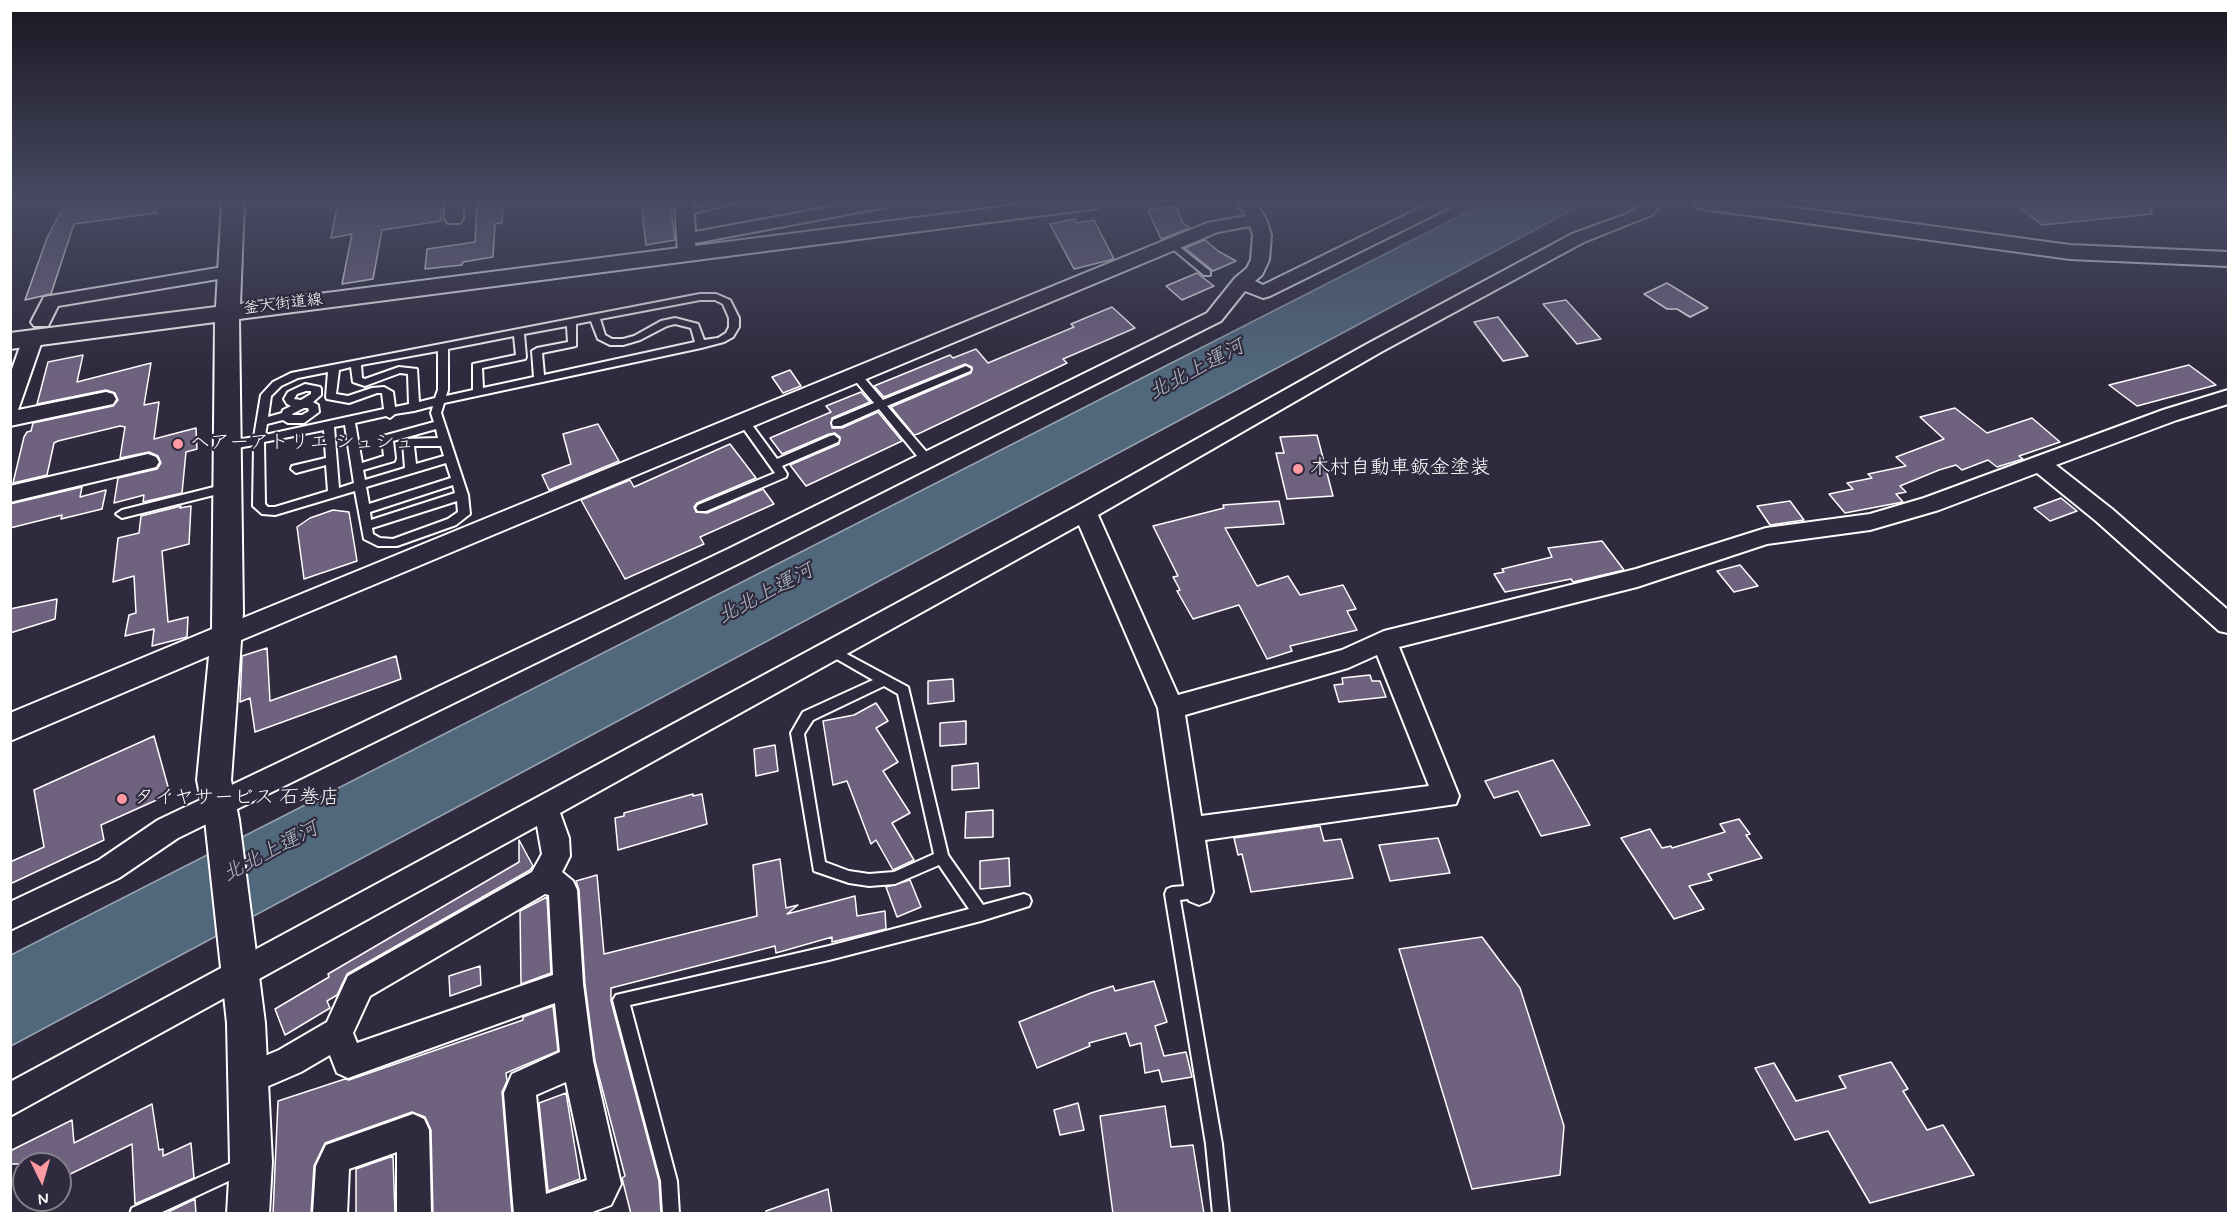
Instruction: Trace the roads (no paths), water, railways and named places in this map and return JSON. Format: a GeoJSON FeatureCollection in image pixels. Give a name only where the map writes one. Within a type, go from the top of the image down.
{"type":"FeatureCollection","features":[{"type":"Feature","properties":{"kind":"street"},"geometry":{"type":"LineString","coordinates":[[230,259],[226,446],[228,613],[214,780],[239,963],[249,1078],[251,1162],[248,1214]]}},
{"type":"Feature","properties":{"kind":"street","name":"釜大街道線"},"geometry":{"type":"LineString","coordinates":[[28,334],[227,312],[596,259]]}},
{"type":"Feature","properties":{"kind":"street"},"geometry":{"type":"LineString","coordinates":[[10,728],[225,636],[1136,259]]}},
{"type":"Feature","properties":{"kind":"street"},"geometry":{"type":"LineString","coordinates":[[10,917],[109,869],[168,829],[220,812],[1214,317],[1242,282],[1255,271],[1260,259]]}},
{"type":"Feature","properties":{"kind":"street"},"geometry":{"type":"LineString","coordinates":[[1242,282],[1263,292],[1330,259]]}},
{"type":"Feature","properties":{"kind":"street"},"geometry":{"type":"LineString","coordinates":[[10,1100],[239,963],[545,808],[1085,512],[1374,348],[1539,259]]}},
{"type":"Feature","properties":{"kind":"street"},"geometry":{"type":"LineString","coordinates":[[10,406],[28,334],[51,301],[229,272]]}},
{"type":"Feature","properties":{"kind":"street"},"geometry":{"type":"LineString","coordinates":[[1171,708],[1348,658],[1384,641],[1637,578],[1766,536],[1870,522],[1930,504],[2169,415],[2229,397]]}},
{"type":"Feature","properties":{"kind":"street"},"geometry":{"type":"LineString","coordinates":[[10,418],[106,399]]}},
{"type":"Feature","properties":{"kind":"street"},"geometry":{"type":"LineString","coordinates":[[10,494],[148,462]]}},
{"type":"Feature","properties":{"kind":"street"},"geometry":{"type":"LineString","coordinates":[[2040,464],[2104,515],[2229,624]]}},
{"type":"Feature","properties":{"kind":"street"},"geometry":{"type":"LineString","coordinates":[[1085,512],[1171,708],[1199,892]]}},
{"type":"Feature","properties":{"kind":"street"},"geometry":{"type":"LineString","coordinates":[[1190,830],[1446,796],[1384,641]]}},
{"type":"Feature","properties":{"kind":"street"},"geometry":{"type":"LineString","coordinates":[[249,1078],[290,1061],[338,1033],[359,986],[542,881],[556,856],[555,838],[545,808]]}},
{"type":"Feature","properties":{"kind":"street"},"geometry":{"type":"LineString","coordinates":[[542,881],[555,882],[563,890],[568,984],[577,1061],[604,1184],[598,1193],[533,1214],[520,1093],[523,1084],[577,1061]]}},
{"type":"Feature","properties":{"kind":"street"},"geometry":{"type":"LineString","coordinates":[[338,1033],[348,1062],[568,984]]}},
{"type":"Feature","properties":{"kind":"street"},"geometry":{"type":"LineString","coordinates":[[330,1214],[332,1166],[338,1156],[413,1130],[414,1214]]}},
{"type":"Feature","properties":{"kind":"lane"},"geometry":{"type":"LineString","coordinates":[[1190,259],[1207,273]]}},
{"type":"Feature","properties":{"kind":"lane"},"geometry":{"type":"LineString","coordinates":[[226,446],[259,440],[329,427],[390,414],[721,340],[730,335],[734,318],[728,302],[716,297],[700,297],[295,375],[277,384],[266,395],[259,440],[259,506],[266,511],[274,511],[450,458]]}},
{"type":"Feature","properties":{"kind":"lane"},"geometry":{"type":"LineString","coordinates":[[594,317],[601,337],[610,342],[623,342],[637,338],[664,323],[675,321],[695,327],[701,345]]}},
{"type":"Feature","properties":{"kind":"lane"},"geometry":{"type":"LineString","coordinates":[[539,381],[537,351],[573,344],[571,321]]}},
{"type":"Feature","properties":{"kind":"lane"},"geometry":{"type":"LineString","coordinates":[[478,394],[477,366],[521,357],[519,332]]}},
{"type":"Feature","properties":{"kind":"lane"},"geometry":{"type":"LineString","coordinates":[[350,422],[368,536],[378,542],[393,543],[452,522],[464,514],[462,495],[436,413],[443,390],[443,346]]}},
{"type":"Feature","properties":{"kind":"lane"},"geometry":{"type":"LineString","coordinates":[[356,363],[357,380],[365,383],[399,370],[413,371],[414,408]]}},
{"type":"Feature","properties":{"kind":"lane"},"geometry":{"type":"LineString","coordinates":[[334,367],[331,397],[349,400],[376,390],[384,390],[388,392],[390,414]]}},
{"type":"Feature","properties":{"kind":"lane"},"geometry":{"type":"LineString","coordinates":[[837,423],[966,369]]}},
{"type":"Feature","properties":{"kind":"lane"},"geometry":{"type":"LineString","coordinates":[[286,416],[292,421],[310,416],[315,408],[295,404],[289,399],[293,392],[305,387],[307,372]]}},
{"type":"Feature","properties":{"kind":"lane"},"geometry":{"type":"LineString","coordinates":[[856,375],[926,459]]}},
{"type":"Feature","properties":{"kind":"lane"},"geometry":{"type":"LineString","coordinates":[[261,422],[286,416],[291,408],[303,404]]}},
{"type":"Feature","properties":{"kind":"lane"},"geometry":{"type":"LineString","coordinates":[[702,508],[782,474],[743,421]]}},
{"type":"Feature","properties":{"kind":"lane"},"geometry":{"type":"LineString","coordinates":[[358,468],[390,458],[387,439],[440,424]]}},
{"type":"Feature","properties":{"kind":"lane"},"geometry":{"type":"LineString","coordinates":[[329,427],[334,493]]}},
{"type":"Feature","properties":{"kind":"lane"},"geometry":{"type":"LineString","coordinates":[[775,464],[834,439]]}},
{"type":"Feature","properties":{"kind":"lane"},"geometry":{"type":"LineString","coordinates":[[411,469],[408,442],[445,442]]}},
{"type":"Feature","properties":{"kind":"lane"},"geometry":{"type":"LineString","coordinates":[[296,469],[332,460]]}},
{"type":"Feature","properties":{"kind":"lane"},"geometry":{"type":"LineString","coordinates":[[364,510],[457,480]]}},
{"type":"Feature","properties":{"kind":"lane"},"geometry":{"type":"LineString","coordinates":[[122,514],[226,488]]}},
{"type":"Feature","properties":{"kind":"lane"},"geometry":{"type":"LineString","coordinates":[[366,525],[462,495]]}},
{"type":"Feature","properties":{"kind":"lane"},"geometry":{"type":"LineString","coordinates":[[832,651],[904,691],[942,857],[981,914]]}},
{"type":"Feature","properties":{"kind":"lane"},"geometry":{"type":"LineString","coordinates":[[885,680],[808,716],[797,733],[819,866],[849,877],[869,880],[895,878],[942,857]]}},
{"type":"Feature","properties":{"kind":"lane"},"geometry":{"type":"LineString","coordinates":[[1199,892],[1172,894],[1214,1144],[1221,1214]]}},
{"type":"Feature","properties":{"kind":"lane"},"geometry":{"type":"LineString","coordinates":[[671,1214],[669,1181],[621,1000],[829,953],[1024,901]]}},
{"type":"Feature","properties":{"kind":"lane"},"geometry":{"type":"LineString","coordinates":[[138,1214],[251,1162]]}},
{"type":"Feature","properties":{"kind":"water","name":"北北上運河"},"geometry":{"type":"Polygon","coordinates":[[[1375,259],[1480,259],[11,1046],[11,955],[1375,259]]]}},
{"type":"Feature","properties":{"kind":"place","name":"ヘアーアトリエ シュシュ"},"geometry":{"type":"Point","coordinates":[178,444]}},
{"type":"Feature","properties":{"kind":"place","name":"木村自動車鈑金塗装"},"geometry":{"type":"Point","coordinates":[1298,469]}},
{"type":"Feature","properties":{"kind":"place","name":"タイヤサービス 石巻店"},"geometry":{"type":"Point","coordinates":[122,799]}}]}
